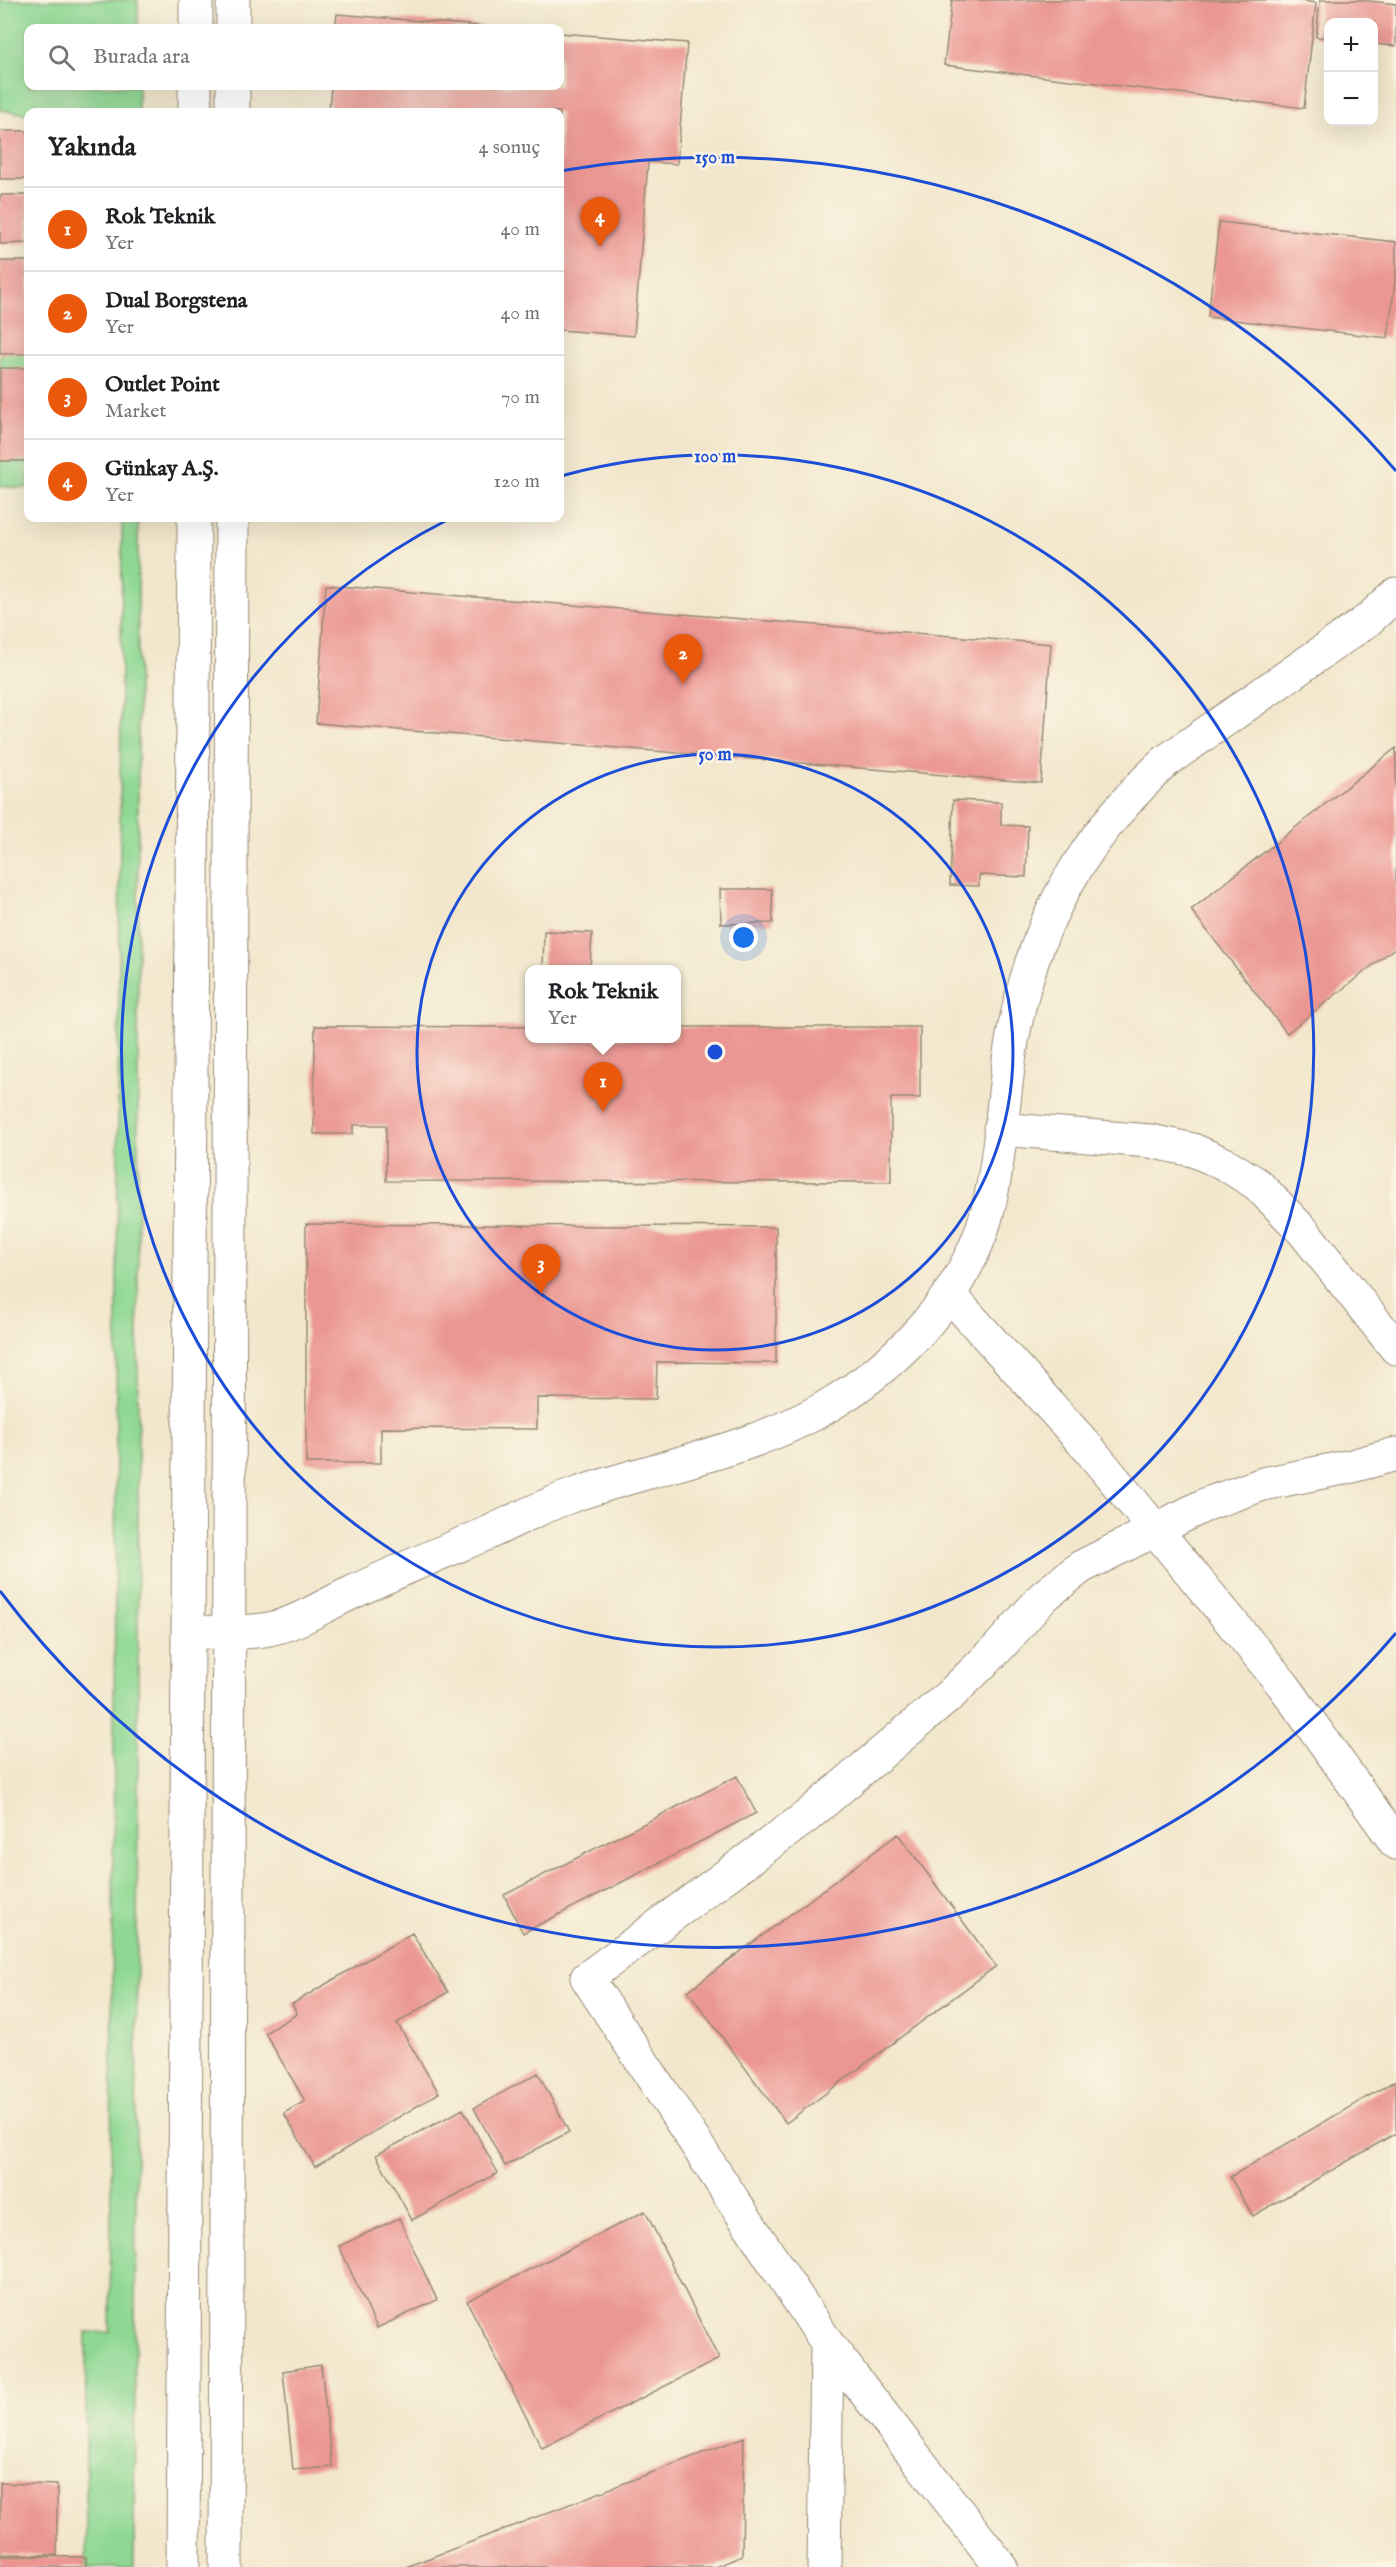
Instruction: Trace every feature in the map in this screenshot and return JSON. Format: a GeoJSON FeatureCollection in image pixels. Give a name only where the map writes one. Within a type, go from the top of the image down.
{"type":"FeatureCollection","features":[{"type":"Feature","properties":{"kind":"main road"},"geometry":{"type":"LineString","coordinates":[[196,0],[196,24]]}},
{"type":"Feature","properties":{"kind":"main road"},"geometry":{"type":"LineString","coordinates":[[233,0],[233,24]]}},
{"type":"Feature","properties":{"kind":"main road"},"geometry":{"type":"LineString","coordinates":[[195,90],[195,108]]}},
{"type":"Feature","properties":{"kind":"main road"},"geometry":{"type":"LineString","coordinates":[[233,90],[233,108]]}},
{"type":"Feature","properties":{"kind":"main road"},"geometry":{"type":"LineString","coordinates":[[183,2567],[190,1632],[194,522]]}},
{"type":"Feature","properties":{"kind":"main road"},"geometry":{"type":"LineString","coordinates":[[226,2567],[232,522]]}},
{"type":"Feature","properties":{"kind":"main road"},"geometry":{"type":"LineString","coordinates":[[190,1632],[269,1629],[297,1620],[349,1594],[571,1496],[771,1435],[822,1409],[862,1382],[903,1347],[938,1312],[963,1273],[986,1221],[1009,1060],[1025,980],[1041,933],[1065,882],[1137,788],[1166,761],[1368,620],[1396,594]]}},
{"type":"Feature","properties":{"kind":"main road"},"geometry":{"type":"LineString","coordinates":[[1000,1129],[1150,1141],[1193,1150],[1225,1164],[1257,1184],[1303,1231],[1396,1348]]}},
{"type":"Feature","properties":{"kind":"main road"},"geometry":{"type":"LineString","coordinates":[[949,1294],[1089,1449],[1284,1686],[1396,1843]]}},
{"type":"Feature","properties":{"kind":"main road"},"geometry":{"type":"LineString","coordinates":[[1000,2567],[827,2343],[587,1978],[806,1817],[951,1694],[999,1647],[1044,1596],[1081,1568],[1207,1504],[1263,1484],[1352,1466],[1396,1454]]}},
{"type":"Feature","properties":{"kind":"main road"},"geometry":{"type":"LineString","coordinates":[[824,2567],[827,2343]]}},
{"type":"Feature","properties":{"kind":"green space"},"geometry":{"type":"Polygon","coordinates":[[[0,0],[138,0],[138,24],[24,24],[24,90],[138,90],[138,108],[24,108],[24,113],[0,110],[0,0]]]}},
{"type":"Feature","properties":{"kind":"green space"},"geometry":{"type":"Polygon","coordinates":[[[0,261],[24,261],[24,488],[0,487],[0,261]]]}},
{"type":"Feature","properties":{"kind":"green space"},"geometry":{"type":"Polygon","coordinates":[[[122,522],[138,522],[138,1769],[134,2567],[86,2567],[86,2332],[110,2333],[122,522]]]}},
{"type":"Feature","properties":{"kind":"building"},"geometry":{"type":"Polygon","coordinates":[[[952,0],[1294,0],[1316,3],[1304,108],[944,65],[952,0]]]}},
{"type":"Feature","properties":{"kind":"building"},"geometry":{"type":"Polygon","coordinates":[[[1320,0],[1360,0],[1396,4],[1396,46],[1378,44],[1378,18],[1324,18],[1324,38],[1316,37],[1320,0]]]}},
{"type":"Feature","properties":{"kind":"building"},"geometry":{"type":"Polygon","coordinates":[[[337,14],[455,24],[336,24],[337,14]]]}},
{"type":"Feature","properties":{"kind":"building"},"geometry":{"type":"Polygon","coordinates":[[[564,33],[687,43],[677,164],[648,162],[634,336],[564,330],[564,108],[329,108],[331,90],[564,90],[564,33]]]}},
{"type":"Feature","properties":{"kind":"building"},"geometry":{"type":"Polygon","coordinates":[[[0,131],[24,131],[24,179],[0,179],[0,131]]]}},
{"type":"Feature","properties":{"kind":"building"},"geometry":{"type":"Polygon","coordinates":[[[0,195],[24,195],[24,243],[0,244],[0,195]]]}},
{"type":"Feature","properties":{"kind":"building"},"geometry":{"type":"Polygon","coordinates":[[[1219,222],[1396,242],[1396,273],[1388,338],[1208,317],[1219,222]]]}},
{"type":"Feature","properties":{"kind":"building"},"geometry":{"type":"Polygon","coordinates":[[[0,261],[24,261],[24,354],[0,354],[0,261]]]}},
{"type":"Feature","properties":{"kind":"building"},"geometry":{"type":"Polygon","coordinates":[[[0,368],[24,368],[24,461],[0,461],[0,368]]]}},
{"type":"Feature","properties":{"kind":"building"},"geometry":{"type":"Polygon","coordinates":[[[326,585],[1051,644],[1041,783],[316,723],[326,585]]]}},
{"type":"Feature","properties":{"kind":"building"},"geometry":{"type":"Polygon","coordinates":[[[1396,748],[1396,947],[1287,1033],[1191,910],[1396,748]]]}},
{"type":"Feature","properties":{"kind":"building"},"geometry":{"type":"Polygon","coordinates":[[[953,800],[1001,802],[1001,825],[1028,826],[1026,877],[979,875],[979,886],[950,885],[953,800]]]}},
{"type":"Feature","properties":{"kind":"building"},"geometry":{"type":"Polygon","coordinates":[[[720,889],[772,889],[773,923],[721,924],[720,889]]]}},
{"type":"Feature","properties":{"kind":"building"},"geometry":{"type":"Polygon","coordinates":[[[544,931],[592,933],[590,965],[543,965],[544,931]]]}},
{"type":"Feature","properties":{"kind":"building"},"geometry":{"type":"Polygon","coordinates":[[[315,1026],[525,1027],[525,1043],[681,1043],[681,1027],[920,1027],[920,1098],[891,1098],[891,1182],[386,1181],[386,1125],[353,1125],[353,1134],[314,1134],[315,1026]]]}},
{"type":"Feature","properties":{"kind":"building"},"geometry":{"type":"Polygon","coordinates":[[[306,1224],[776,1227],[776,1363],[657,1362],[656,1399],[537,1398],[537,1429],[381,1428],[381,1463],[306,1463],[306,1224]]]}},
{"type":"Feature","properties":{"kind":"building"},"geometry":{"type":"Polygon","coordinates":[[[737,1776],[756,1813],[523,1933],[504,1895],[737,1776]]]}},
{"type":"Feature","properties":{"kind":"building"},"geometry":{"type":"Polygon","coordinates":[[[898,1834],[996,1966],[786,2123],[688,1991],[898,1834]]]}},
{"type":"Feature","properties":{"kind":"building"},"geometry":{"type":"Polygon","coordinates":[[[412,1933],[448,1992],[397,2023],[439,2093],[315,2167],[284,2113],[305,2101],[265,2033],[297,2014],[292,2004],[412,1933]]]}},
{"type":"Feature","properties":{"kind":"building"},"geometry":{"type":"Polygon","coordinates":[[[538,2073],[569,2132],[505,2166],[474,2108],[538,2073]]]}},
{"type":"Feature","properties":{"kind":"building"},"geometry":{"type":"Polygon","coordinates":[[[1396,2080],[1396,2133],[1253,2216],[1230,2177],[1396,2080]]]}},
{"type":"Feature","properties":{"kind":"building"},"geometry":{"type":"Polygon","coordinates":[[[463,2109],[498,2173],[412,2220],[376,2155],[463,2109]]]}},
{"type":"Feature","properties":{"kind":"building"},"geometry":{"type":"Polygon","coordinates":[[[645,2211],[719,2359],[542,2448],[467,2301],[645,2211]]]}},
{"type":"Feature","properties":{"kind":"building"},"geometry":{"type":"Polygon","coordinates":[[[399,2218],[437,2300],[377,2328],[339,2246],[399,2218]]]}},
{"type":"Feature","properties":{"kind":"building"},"geometry":{"type":"Polygon","coordinates":[[[321,2365],[332,2467],[293,2470],[283,2371],[321,2365]]]}},
{"type":"Feature","properties":{"kind":"building"},"geometry":{"type":"Polygon","coordinates":[[[744,2437],[742,2556],[716,2567],[406,2567],[744,2437]]]}},
{"type":"Feature","properties":{"kind":"building"},"geometry":{"type":"Polygon","coordinates":[[[0,2483],[57,2485],[57,2555],[0,2554],[0,2483]]]}},
{"type":"Feature","properties":{"kind":"building"},"geometry":{"type":"Polygon","coordinates":[[[0,2556],[86,2557],[86,2567],[0,2567],[0,2556]]]}},
{"type":"Feature","properties":{"kind":"place","name":"Günkay A.Ş."},"geometry":{"type":"Point","coordinates":[600,247]}},
{"type":"Feature","properties":{"kind":"place","name":"Dual Borgstena"},"geometry":{"type":"Point","coordinates":[683,684]}},
{"type":"Feature","properties":{"kind":"place","name":"Rok Teknik"},"geometry":{"type":"Point","coordinates":[603,1112]}},
{"type":"Feature","properties":{"kind":"place","name":"Outlet Point"},"geometry":{"type":"Point","coordinates":[541,1294]}}]}
